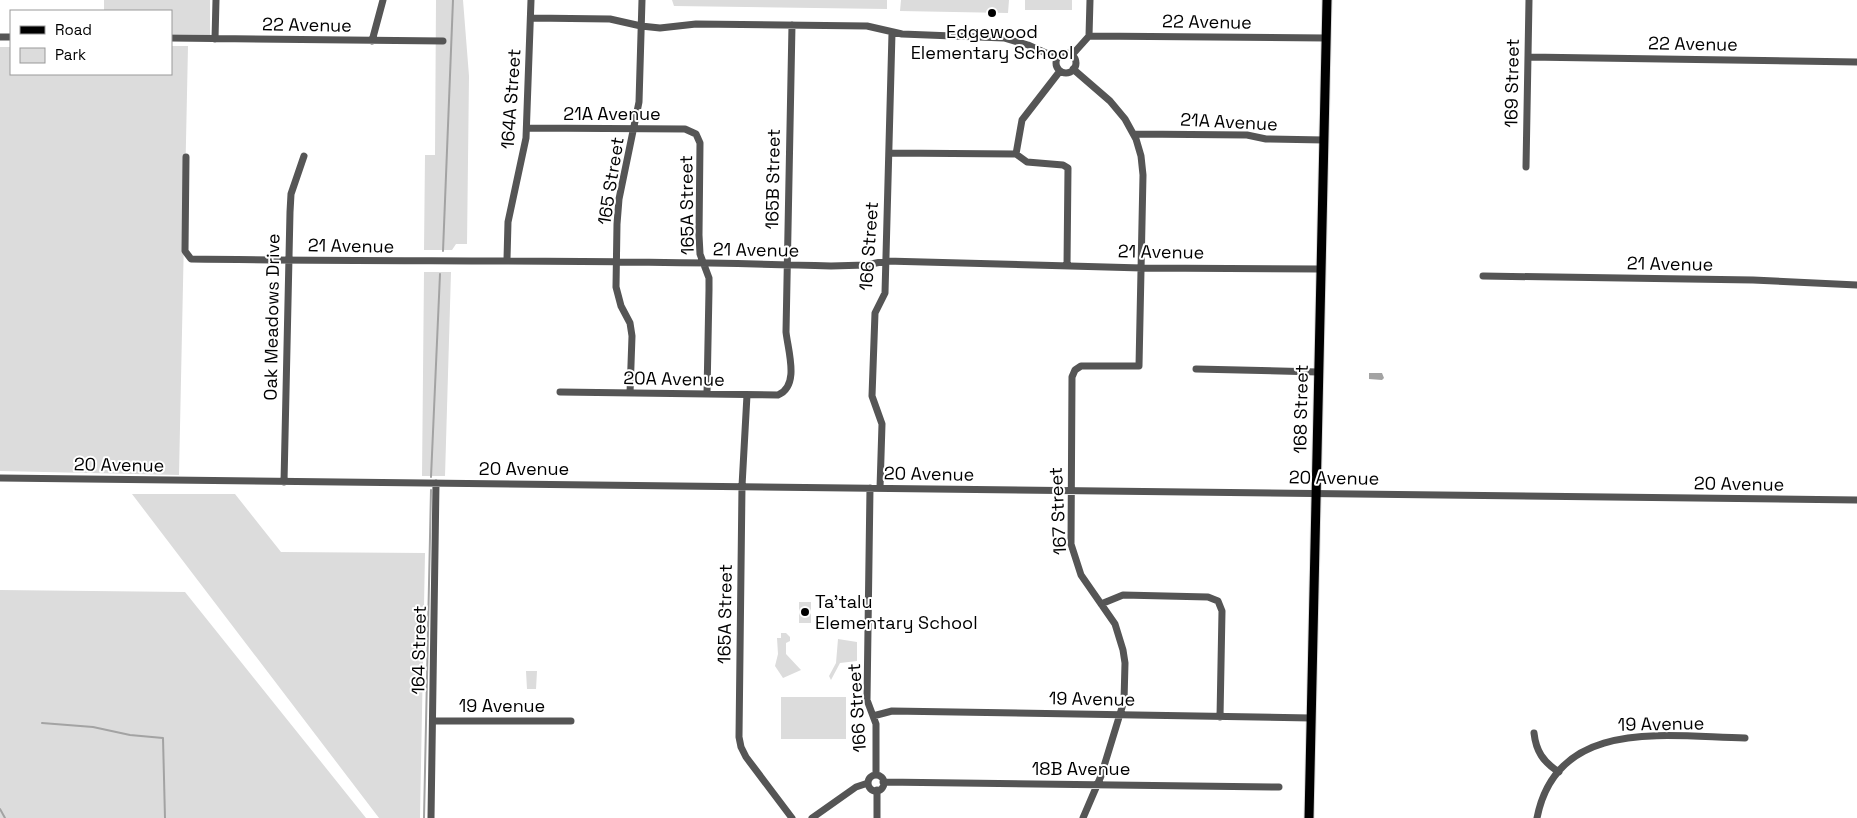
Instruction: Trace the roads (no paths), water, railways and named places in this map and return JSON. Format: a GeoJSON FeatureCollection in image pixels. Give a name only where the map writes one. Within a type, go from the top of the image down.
{"type":"FeatureCollection","features":[{"type":"Feature","properties":{"kind":"main road","name":"168 Street"},"geometry":{"type":"LineString","coordinates":[[1309,818],[1327,0]]}},
{"type":"Feature","properties":{"kind":"street"},"geometry":{"type":"LineString","coordinates":[[215,39],[216,0]]}},
{"type":"Feature","properties":{"kind":"street"},"geometry":{"type":"LineString","coordinates":[[372,41],[384,0]]}},
{"type":"Feature","properties":{"kind":"street","name":"164A Street"},"geometry":{"type":"LineString","coordinates":[[507,259],[508,222],[527,128],[531,0]]}},
{"type":"Feature","properties":{"kind":"street","name":"165 Street"},"geometry":{"type":"LineString","coordinates":[[630,393],[632,336],[630,323],[621,306],[616,287],[616,262],[618,211],[639,102],[642,0]]}},
{"type":"Feature","properties":{"kind":"street"},"geometry":{"type":"LineString","coordinates":[[1072,55],[1089,36],[1090,0]]}},
{"type":"Feature","properties":{"kind":"street","name":"169 Street"},"geometry":{"type":"LineString","coordinates":[[1526,167],[1529,0]]}},
{"type":"Feature","properties":{"kind":"street"},"geometry":{"type":"LineString","coordinates":[[531,18],[610,19],[641,26],[867,26],[892,33],[1004,38],[1028,45],[1057,58]]}},
{"type":"Feature","properties":{"kind":"street","name":"165B Street"},"geometry":{"type":"LineString","coordinates":[[786,392],[790,385],[791,372],[786,332],[786,265],[792,25]]}},
{"type":"Feature","properties":{"kind":"street","name":"166 Street"},"geometry":{"type":"LineString","coordinates":[[880,488],[882,424],[872,396],[875,313],[885,293],[892,33]]}},
{"type":"Feature","properties":{"kind":"street","name":"22 Avenue"},"geometry":{"type":"LineString","coordinates":[[1089,36],[1326,38]]}},
{"type":"Feature","properties":{"kind":"street","name":"22 Avenue"},"geometry":{"type":"LineString","coordinates":[[172,38],[443,41]]}},
{"type":"Feature","properties":{"kind":"street"},"geometry":{"type":"LineString","coordinates":[[1062,54],[1072,55],[1075,61],[1073,69],[1065,73],[1060,71],[1056,64],[1057,58],[1062,54]]}},
{"type":"Feature","properties":{"kind":"street","name":"22 Avenue"},"geometry":{"type":"LineString","coordinates":[[1528,57],[1857,62]]}},
{"type":"Feature","properties":{"kind":"street"},"geometry":{"type":"LineString","coordinates":[[1073,69],[1110,101],[1134,134],[1141,156],[1143,175],[1142,268]]}},
{"type":"Feature","properties":{"kind":"street"},"geometry":{"type":"LineString","coordinates":[[1016,154],[1022,120],[1060,71]]}},
{"type":"Feature","properties":{"kind":"street","name":"21A Avenue"},"geometry":{"type":"LineString","coordinates":[[527,128],[685,129],[696,134]]}},
{"type":"Feature","properties":{"kind":"street","name":"165A Street"},"geometry":{"type":"LineString","coordinates":[[696,134],[700,143],[700,254],[708,278],[709,290],[707,394]]}},
{"type":"Feature","properties":{"kind":"street","name":"21A Avenue"},"geometry":{"type":"LineString","coordinates":[[1134,134],[1247,134],[1266,139],[1324,140]]}},
{"type":"Feature","properties":{"kind":"street"},"geometry":{"type":"LineString","coordinates":[[889,153],[1016,154],[1027,162],[1063,165],[1068,168],[1067,266]]}},
{"type":"Feature","properties":{"kind":"street","name":"Oak Meadows Drive"},"geometry":{"type":"LineString","coordinates":[[284,482],[291,194],[304,156]]}},
{"type":"Feature","properties":{"kind":"street","name":"21 Avenue"},"geometry":{"type":"LineString","coordinates":[[186,157],[185,251],[191,259],[452,262],[507,259],[830,266],[866,265],[886,261],[1142,268],[1320,269]]}},
{"type":"Feature","properties":{"kind":"street","name":"167 Street"},"geometry":{"type":"LineString","coordinates":[[1083,818],[1097,784],[1120,714],[1125,690],[1123,650],[1115,624],[1083,580],[1073,556],[1070,490],[1072,377],[1075,370],[1081,366],[1139,366],[1142,268]]}},
{"type":"Feature","properties":{"kind":"street","name":"21 Avenue"},"geometry":{"type":"LineString","coordinates":[[1483,276],[1753,280],[1857,286]]}},
{"type":"Feature","properties":{"kind":"street"},"geometry":{"type":"LineString","coordinates":[[1196,368],[1318,372]]}},
{"type":"Feature","properties":{"kind":"street","name":"20A Avenue"},"geometry":{"type":"LineString","coordinates":[[560,392],[778,395],[786,392]]}},
{"type":"Feature","properties":{"kind":"street","name":"165A Street"},"geometry":{"type":"LineString","coordinates":[[747,394],[742,486],[740,742],[746,757],[792,818]]}},
{"type":"Feature","properties":{"kind":"street","name":"20 Avenue"},"geometry":{"type":"LineString","coordinates":[[0,478],[1857,500]]}},
{"type":"Feature","properties":{"kind":"street","name":"164 Street"},"geometry":{"type":"LineString","coordinates":[[431,818],[436,483]]}},
{"type":"Feature","properties":{"kind":"street","name":"166 Street"},"geometry":{"type":"LineString","coordinates":[[870,488],[868,700],[876,724],[876,775]]}},
{"type":"Feature","properties":{"kind":"street"},"geometry":{"type":"LineString","coordinates":[[1101,604],[1123,595],[1208,597],[1218,601],[1222,611],[1220,717]]}},
{"type":"Feature","properties":{"kind":"street","name":"19 Avenue"},"geometry":{"type":"LineString","coordinates":[[874,716],[892,711],[1311,718]]}},
{"type":"Feature","properties":{"kind":"street","name":"19 Avenue"},"geometry":{"type":"LineString","coordinates":[[433,721],[572,721]]}},
{"type":"Feature","properties":{"kind":"street"},"geometry":{"type":"LineString","coordinates":[[1534,733],[1535,746],[1541,757],[1549,766],[1559,772],[1546,790],[1537,818]]}},
{"type":"Feature","properties":{"kind":"street","name":"19 Avenue"},"geometry":{"type":"LineString","coordinates":[[1559,772],[1583,751],[1613,739],[1634,737],[1745,738]]}},
{"type":"Feature","properties":{"kind":"street"},"geometry":{"type":"LineString","coordinates":[[812,818],[856,787],[868,783],[871,777],[876,775],[883,782],[882,787],[877,790]]}},
{"type":"Feature","properties":{"kind":"street","name":"18B Avenue"},"geometry":{"type":"LineString","coordinates":[[883,782],[1279,787]]}},
{"type":"Feature","properties":{"kind":"street"},"geometry":{"type":"LineString","coordinates":[[868,783],[871,788],[877,790]]}},
{"type":"Feature","properties":{"kind":"street"},"geometry":{"type":"LineString","coordinates":[[877,790],[877,818]]}},
{"type":"Feature","properties":{"kind":"waterway"},"geometry":{"type":"LineString","coordinates":[[443,251],[453,0]]}},
{"type":"Feature","properties":{"kind":"waterway"},"geometry":{"type":"LineString","coordinates":[[431,477],[440,274]]}},
{"type":"Feature","properties":{"kind":"waterway"},"geometry":{"type":"LineString","coordinates":[[424,818],[431,490]]}},
{"type":"Feature","properties":{"kind":"waterway"},"geometry":{"type":"LineString","coordinates":[[42,723],[93,727],[130,735],[163,738],[165,818]]}},
{"type":"Feature","properties":{"kind":"waterway"},"geometry":{"type":"LineString","coordinates":[[0,809],[5,818]]}},
{"type":"Feature","properties":{"kind":"place","name":"Edgewood Elementary School"},"geometry":{"type":"Point","coordinates":[992,13]}},
{"type":"Feature","properties":{"kind":"place","name":"Ta'talu Elementary School"},"geometry":{"type":"Point","coordinates":[805,612]}}]}
